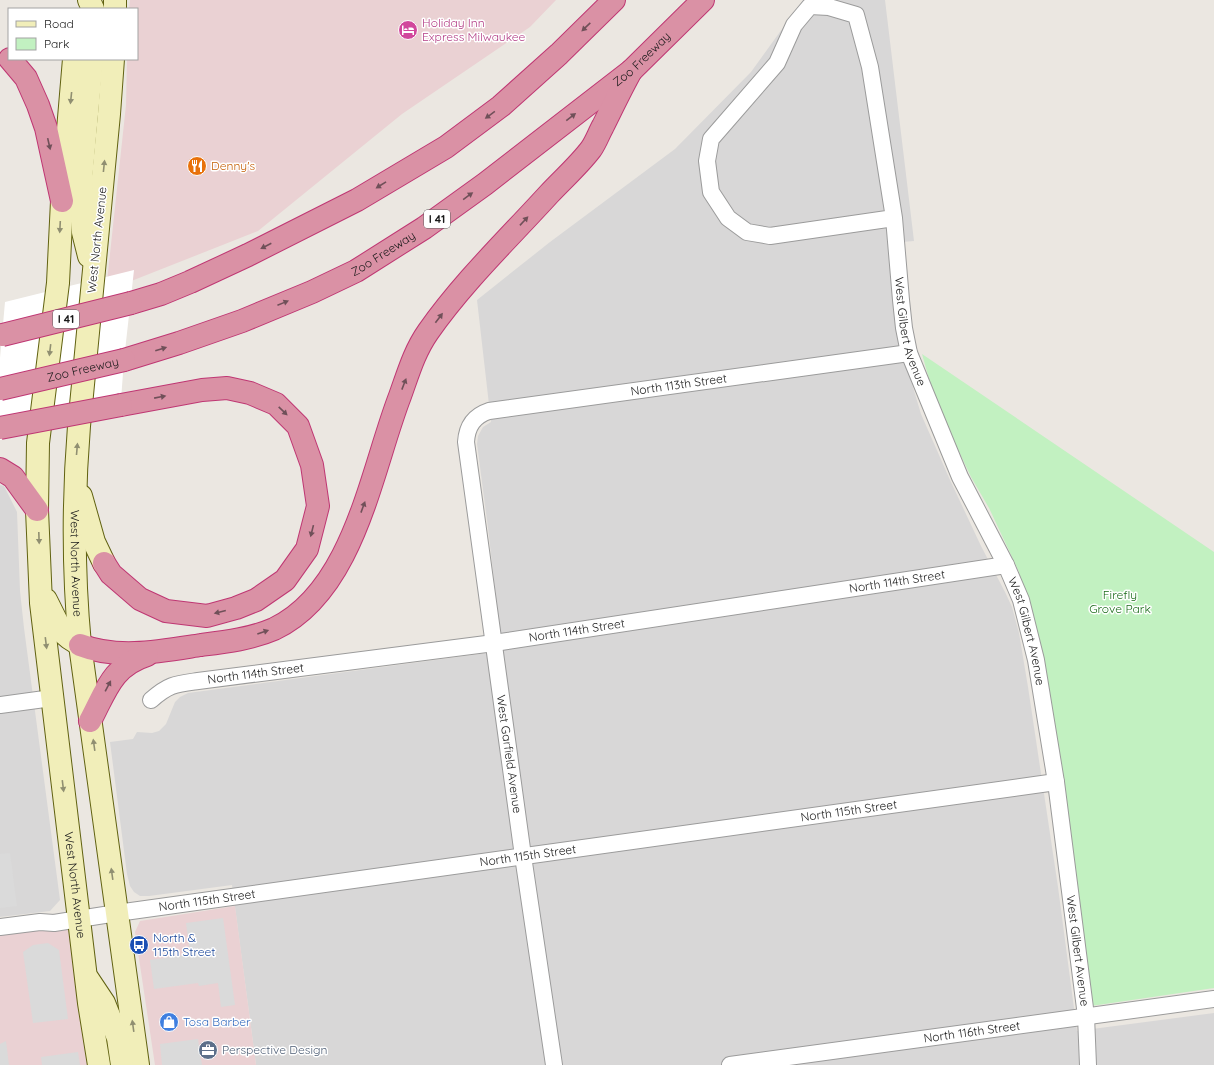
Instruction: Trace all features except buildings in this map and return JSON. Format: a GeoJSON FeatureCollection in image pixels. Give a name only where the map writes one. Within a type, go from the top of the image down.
{"type":"FeatureCollection","features":[{"type":"Feature","properties":{"kind":"highway","name":"I 41"},"geometry":{"type":"LineString","coordinates":[[1,335],[131,303],[161,294],[248,255],[357,200],[446,147],[501,106],[559,54],[614,0]]}},
{"type":"Feature","properties":{"kind":"highway","name":"Zoo Freeway"},"geometry":{"type":"LineString","coordinates":[[0,389],[124,360],[179,343],[242,321],[312,292],[356,270],[424,228],[485,184],[630,71],[703,0]]}},
{"type":"Feature","properties":{"kind":"highway"},"geometry":{"type":"LineString","coordinates":[[0,48],[8,56]]}},
{"type":"Feature","properties":{"kind":"highway"},"geometry":{"type":"LineString","coordinates":[[12,60],[26,78],[38,105],[46,128],[62,201]]}},
{"type":"Feature","properties":{"kind":"highway"},"geometry":{"type":"LineString","coordinates":[[80,645],[103,652],[156,652],[242,639],[272,629],[285,622],[306,606],[328,581],[339,564],[354,533],[390,423],[417,351],[427,334],[448,306],[482,267],[592,148],[630,71]]}},
{"type":"Feature","properties":{"kind":"highway"},"geometry":{"type":"LineString","coordinates":[[0,428],[202,390],[227,388],[250,393],[276,404],[298,426],[312,465],[318,506],[307,549],[285,580],[256,600],[236,608],[207,616],[166,611],[140,599],[111,574],[104,563]]}},
{"type":"Feature","properties":{"kind":"highway"},"geometry":{"type":"LineString","coordinates":[[0,469],[13,477],[37,510]]}},
{"type":"Feature","properties":{"kind":"highway"},"geometry":{"type":"LineString","coordinates":[[90,721],[111,680],[122,667],[136,659],[156,652]]}},
{"type":"Feature","properties":{"kind":"main road","name":"West North Avenue"},"geometry":{"type":"LineString","coordinates":[[74,60],[62,201],[58,284],[38,443],[37,510],[40,590],[52,698],[86,977],[99,1065]]}},
{"type":"Feature","properties":{"kind":"main road"},"geometry":{"type":"LineString","coordinates":[[92,60],[81,180],[83,232],[93,274]]}},
{"type":"Feature","properties":{"kind":"main road","name":"West North Avenue"},"geometry":{"type":"LineString","coordinates":[[113,60],[75,475],[74,546],[76,600],[80,645],[138,1065]]}},
{"type":"Feature","properties":{"kind":"main road"},"geometry":{"type":"LineString","coordinates":[[75,475],[94,542],[104,563]]}},
{"type":"Feature","properties":{"kind":"main road"},"geometry":{"type":"LineString","coordinates":[[40,590],[62,632],[80,645]]}},
{"type":"Feature","properties":{"kind":"main road"},"geometry":{"type":"LineString","coordinates":[[86,977],[104,1003],[118,1038],[122,1065]]}},
{"type":"Feature","properties":{"kind":"street","name":"West Gilbert Avenue"},"geometry":{"type":"LineString","coordinates":[[894,218],[770,236],[746,232],[728,218],[711,192],[707,161],[711,139],[777,63],[794,25],[810,6],[829,7],[856,15],[870,67],[894,218],[902,307],[910,353],[960,477],[1006,565],[1021,600],[1036,660],[1056,782],[1086,1016],[1088,1065]]}},
{"type":"Feature","properties":{"kind":"street","name":"North 113th Street"},"geometry":{"type":"LineString","coordinates":[[466,442],[468,428],[481,413],[489,411],[910,353]]}},
{"type":"Feature","properties":{"kind":"street","name":"West Garfield Avenue"},"geometry":{"type":"LineString","coordinates":[[466,442],[523,856],[554,1065]]}},
{"type":"Feature","properties":{"kind":"street","name":"North 114th Street"},"geometry":{"type":"LineString","coordinates":[[152,700],[163,690],[174,684],[198,680],[494,643],[1006,565]]}},
{"type":"Feature","properties":{"kind":"street"},"geometry":{"type":"LineString","coordinates":[[0,705],[52,698]]}},
{"type":"Feature","properties":{"kind":"street","name":"North 115th Street"},"geometry":{"type":"LineString","coordinates":[[0,927],[40,922],[54,923],[79,920],[117,913],[1056,782]]}},
{"type":"Feature","properties":{"kind":"street","name":"North 116th Street"},"geometry":{"type":"LineString","coordinates":[[730,1065],[1214,999]]}},
{"type":"Feature","properties":{"kind":"shaded area"},"geometry":{"type":"Polygon","coordinates":[[[130,0],[556,0],[530,27],[402,114],[258,231],[106,291],[126,105],[127,60],[138,60],[138,8],[129,8],[130,0]]]}},
{"type":"Feature","properties":{"kind":"shaded area"},"geometry":{"type":"Polygon","coordinates":[[[803,0],[885,0],[914,241],[889,243],[894,312],[898,337],[921,414],[981,546],[1012,607],[1019,633],[1058,887],[1077,1031],[1214,1013],[1214,1065],[256,1065],[232,885],[149,896],[140,896],[134,892],[130,886],[127,874],[110,742],[133,739],[137,732],[152,733],[159,731],[166,724],[175,702],[180,697],[188,693],[502,651],[477,444],[478,436],[483,427],[491,422],[477,300],[550,242],[675,149],[751,72],[803,0]]]}},
{"type":"Feature","properties":{"kind":"shaded area"},"geometry":{"type":"Polygon","coordinates":[[[0,485],[4,486],[17,512],[20,591],[24,628],[60,900],[50,911],[0,917],[0,485]]]}},
{"type":"Feature","properties":{"kind":"shaded area"},"geometry":{"type":"Polygon","coordinates":[[[10,853],[17,906],[0,908],[0,854],[10,853]]]}},
{"type":"Feature","properties":{"kind":"shaded area"},"geometry":{"type":"Polygon","coordinates":[[[235,906],[256,1065],[155,1065],[135,932],[140,921],[235,906]]]}},
{"type":"Feature","properties":{"kind":"shaded area"},"geometry":{"type":"Polygon","coordinates":[[[223,918],[235,1005],[221,1007],[218,983],[199,986],[198,983],[154,989],[150,960],[190,954],[186,923],[223,918]]]}},
{"type":"Feature","properties":{"kind":"shaded area"},"geometry":{"type":"Polygon","coordinates":[[[79,919],[99,1065],[0,1065],[0,927],[79,919]]]}},
{"type":"Feature","properties":{"kind":"shaded area"},"geometry":{"type":"Polygon","coordinates":[[[48,943],[59,950],[68,1019],[33,1023],[23,952],[33,945],[48,943]]]}},
{"type":"Feature","properties":{"kind":"shaded area"},"geometry":{"type":"Polygon","coordinates":[[[198,1039],[202,1065],[162,1065],[160,1044],[198,1039]]]}},
{"type":"Feature","properties":{"kind":"shaded area"},"geometry":{"type":"Polygon","coordinates":[[[6,1041],[9,1065],[0,1065],[0,1044],[6,1041]]]}},
{"type":"Feature","properties":{"kind":"shaded area"},"geometry":{"type":"Polygon","coordinates":[[[78,1052],[80,1065],[42,1065],[41,1057],[78,1052]]]}},
{"type":"Feature","properties":{"kind":"green space","name":"Firefly Grove Park"},"geometry":{"type":"Polygon","coordinates":[[[922,354],[1214,552],[1214,988],[1091,1006],[1030,627],[1019,572],[989,508],[971,477],[947,426],[929,379],[922,354]]]}},
{"type":"Feature","properties":{"kind":"pier"},"geometry":{"type":"Polygon","coordinates":[[[134,270],[120,413],[0,440],[0,358],[5,302],[134,270]]]}},
{"type":"Feature","properties":{"kind":"place","name":"Holiday Inn Express Milwaukee"},"geometry":{"type":"Point","coordinates":[408,30]}},
{"type":"Feature","properties":{"kind":"place","name":"Denny's"},"geometry":{"type":"Point","coordinates":[197,166]}},
{"type":"Feature","properties":{"kind":"place","name":"North & 115th Street"},"geometry":{"type":"Point","coordinates":[139,945]}},
{"type":"Feature","properties":{"kind":"place","name":"Tosa Barber"},"geometry":{"type":"Point","coordinates":[169,1022]}},
{"type":"Feature","properties":{"kind":"place","name":"Perspective Design"},"geometry":{"type":"Point","coordinates":[208,1050]}}]}
